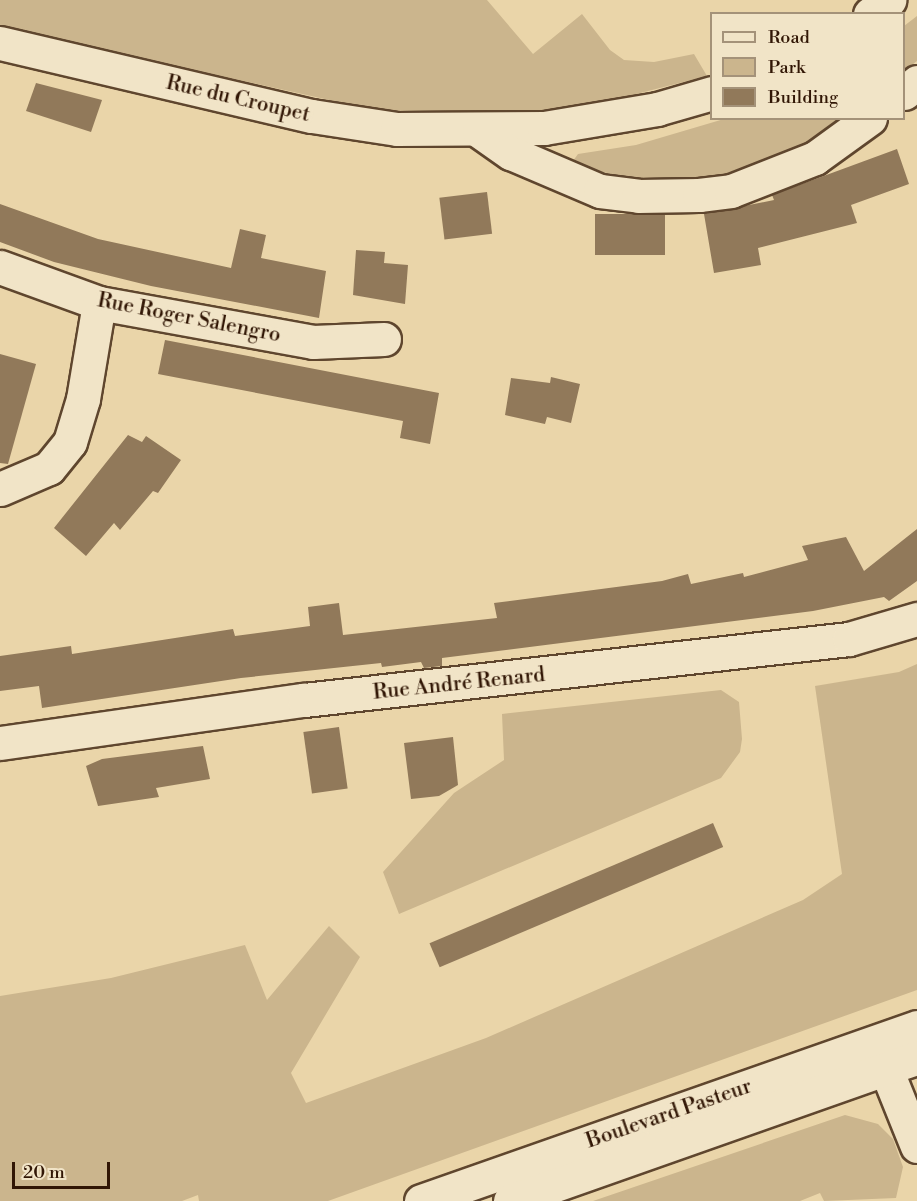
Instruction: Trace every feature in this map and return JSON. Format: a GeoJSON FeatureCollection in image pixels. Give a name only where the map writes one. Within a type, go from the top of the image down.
{"type":"FeatureCollection","features":[{"type":"Feature","properties":{"kind":"street"},"geometry":{"type":"LineString","coordinates":[[873,12],[889,0]]}},
{"type":"Feature","properties":{"kind":"street","name":"Rue du Croupet"},"geometry":{"type":"LineString","coordinates":[[0,44],[361,125],[428,132],[544,128],[608,119],[710,93]]}},
{"type":"Feature","properties":{"kind":"street"},"geometry":{"type":"LineString","coordinates":[[905,91],[917,82]]}},
{"type":"Feature","properties":{"kind":"street"},"geometry":{"type":"LineString","coordinates":[[479,130],[521,158],[600,191],[638,196],[699,195],[731,190],[814,158],[867,120]]}},
{"type":"Feature","properties":{"kind":"street","name":"Rue Roger Salengro"},"geometry":{"type":"LineString","coordinates":[[0,267],[99,303],[313,342],[384,339]]}},
{"type":"Feature","properties":{"kind":"street"},"geometry":{"type":"LineString","coordinates":[[0,489],[49,468],[70,442],[83,399],[99,303]]}},
{"type":"Feature","properties":{"kind":"street","name":"Rue André Renard"},"geometry":{"type":"LineString","coordinates":[[0,743],[304,700],[849,639],[917,619]]}},
{"type":"Feature","properties":{"kind":"street","name":"Boulevard Pasteur"},"geometry":{"type":"LineString","coordinates":[[421,1201],[917,1027]]}},
{"type":"Feature","properties":{"kind":"street","name":"Boulevard Pasteur"},"geometry":{"type":"LineString","coordinates":[[510,1201],[917,1058]]}},
{"type":"Feature","properties":{"kind":"street"},"geometry":{"type":"LineString","coordinates":[[886,1069],[917,1146]]}},
{"type":"Feature","properties":{"kind":"green space"},"geometry":{"type":"Polygon","coordinates":[[[0,0],[487,0],[533,54],[582,14],[610,50],[624,60],[654,62],[694,54],[707,76],[601,103],[498,115],[374,110],[0,27],[0,0]]]}},
{"type":"Feature","properties":{"kind":"green space"},"geometry":{"type":"Polygon","coordinates":[[[917,16],[917,61],[905,70],[905,25],[917,16]]]}},
{"type":"Feature","properties":{"kind":"green space"},"geometry":{"type":"Polygon","coordinates":[[[721,120],[842,120],[803,145],[714,178],[629,178],[585,168],[573,161],[578,154],[636,145],[721,120]]]}},
{"type":"Feature","properties":{"kind":"green space"},"geometry":{"type":"Polygon","coordinates":[[[917,664],[917,990],[328,1201],[199,1201],[198,1195],[182,1201],[0,1201],[0,996],[111,978],[245,945],[267,1000],[329,926],[360,957],[291,1073],[306,1103],[486,1038],[803,900],[842,874],[815,686],[899,672],[917,664]]]}},
{"type":"Feature","properties":{"kind":"green space"},"geometry":{"type":"Polygon","coordinates":[[[721,690],[739,702],[742,739],[740,752],[721,778],[399,914],[383,872],[454,793],[504,760],[502,714],[721,690]]]}},
{"type":"Feature","properties":{"kind":"green space"},"geometry":{"type":"Polygon","coordinates":[[[845,1115],[878,1124],[893,1139],[903,1167],[896,1198],[824,1201],[820,1193],[800,1201],[593,1201],[845,1115]]]}},
{"type":"Feature","properties":{"kind":"building"},"geometry":{"type":"Polygon","coordinates":[[[36,83],[102,100],[91,132],[26,111],[36,83]]]}},
{"type":"Feature","properties":{"kind":"building"},"geometry":{"type":"Polygon","coordinates":[[[897,149],[909,184],[851,205],[857,223],[758,248],[761,265],[714,273],[704,214],[774,200],[772,195],[897,149]]]}},
{"type":"Feature","properties":{"kind":"building"},"geometry":{"type":"Polygon","coordinates":[[[487,192],[492,234],[444,240],[439,198],[487,192]]]}},
{"type":"Feature","properties":{"kind":"building"},"geometry":{"type":"Polygon","coordinates":[[[0,204],[98,239],[231,268],[240,229],[266,235],[261,258],[326,271],[319,318],[151,286],[54,262],[0,242],[0,204]]]}},
{"type":"Feature","properties":{"kind":"building"},"geometry":{"type":"Polygon","coordinates":[[[595,214],[665,214],[665,255],[595,255],[595,214]]]}},
{"type":"Feature","properties":{"kind":"building"},"geometry":{"type":"Polygon","coordinates":[[[356,250],[385,252],[384,263],[408,265],[405,304],[353,295],[356,250]]]}},
{"type":"Feature","properties":{"kind":"building"},"geometry":{"type":"Polygon","coordinates":[[[165,340],[439,393],[430,444],[400,438],[403,421],[158,374],[165,340]]]}},
{"type":"Feature","properties":{"kind":"building"},"geometry":{"type":"Polygon","coordinates":[[[0,354],[36,364],[8,464],[0,463],[0,354]]]}},
{"type":"Feature","properties":{"kind":"building"},"geometry":{"type":"Polygon","coordinates":[[[551,377],[580,384],[571,423],[547,417],[545,424],[505,415],[511,378],[550,383],[551,377]]]}},
{"type":"Feature","properties":{"kind":"building"},"geometry":{"type":"Polygon","coordinates":[[[128,435],[142,442],[146,436],[181,460],[158,493],[153,491],[120,530],[114,523],[86,556],[54,528],[128,435]]]}},
{"type":"Feature","properties":{"kind":"building"},"geometry":{"type":"Polygon","coordinates":[[[917,529],[917,581],[889,601],[884,597],[813,611],[442,658],[442,666],[424,668],[421,662],[382,667],[381,663],[241,678],[42,708],[39,686],[0,691],[0,656],[71,646],[72,654],[233,629],[235,636],[310,626],[308,607],[339,603],[343,635],[497,618],[494,603],[662,581],[688,574],[691,584],[743,573],[744,577],[808,560],[802,546],[846,537],[864,571],[917,529]]]}},
{"type":"Feature","properties":{"kind":"building"},"geometry":{"type":"Polygon","coordinates":[[[339,727],[348,788],[312,793],[303,732],[339,727]]]}},
{"type":"Feature","properties":{"kind":"building"},"geometry":{"type":"Polygon","coordinates":[[[453,737],[458,785],[439,796],[411,799],[404,743],[453,737]]]}},
{"type":"Feature","properties":{"kind":"building"},"geometry":{"type":"Polygon","coordinates":[[[203,746],[210,779],[156,788],[159,797],[98,806],[86,766],[102,759],[203,746]]]}},
{"type":"Feature","properties":{"kind":"building"},"geometry":{"type":"Polygon","coordinates":[[[713,823],[723,847],[440,967],[429,943],[713,823]]]}}]}
